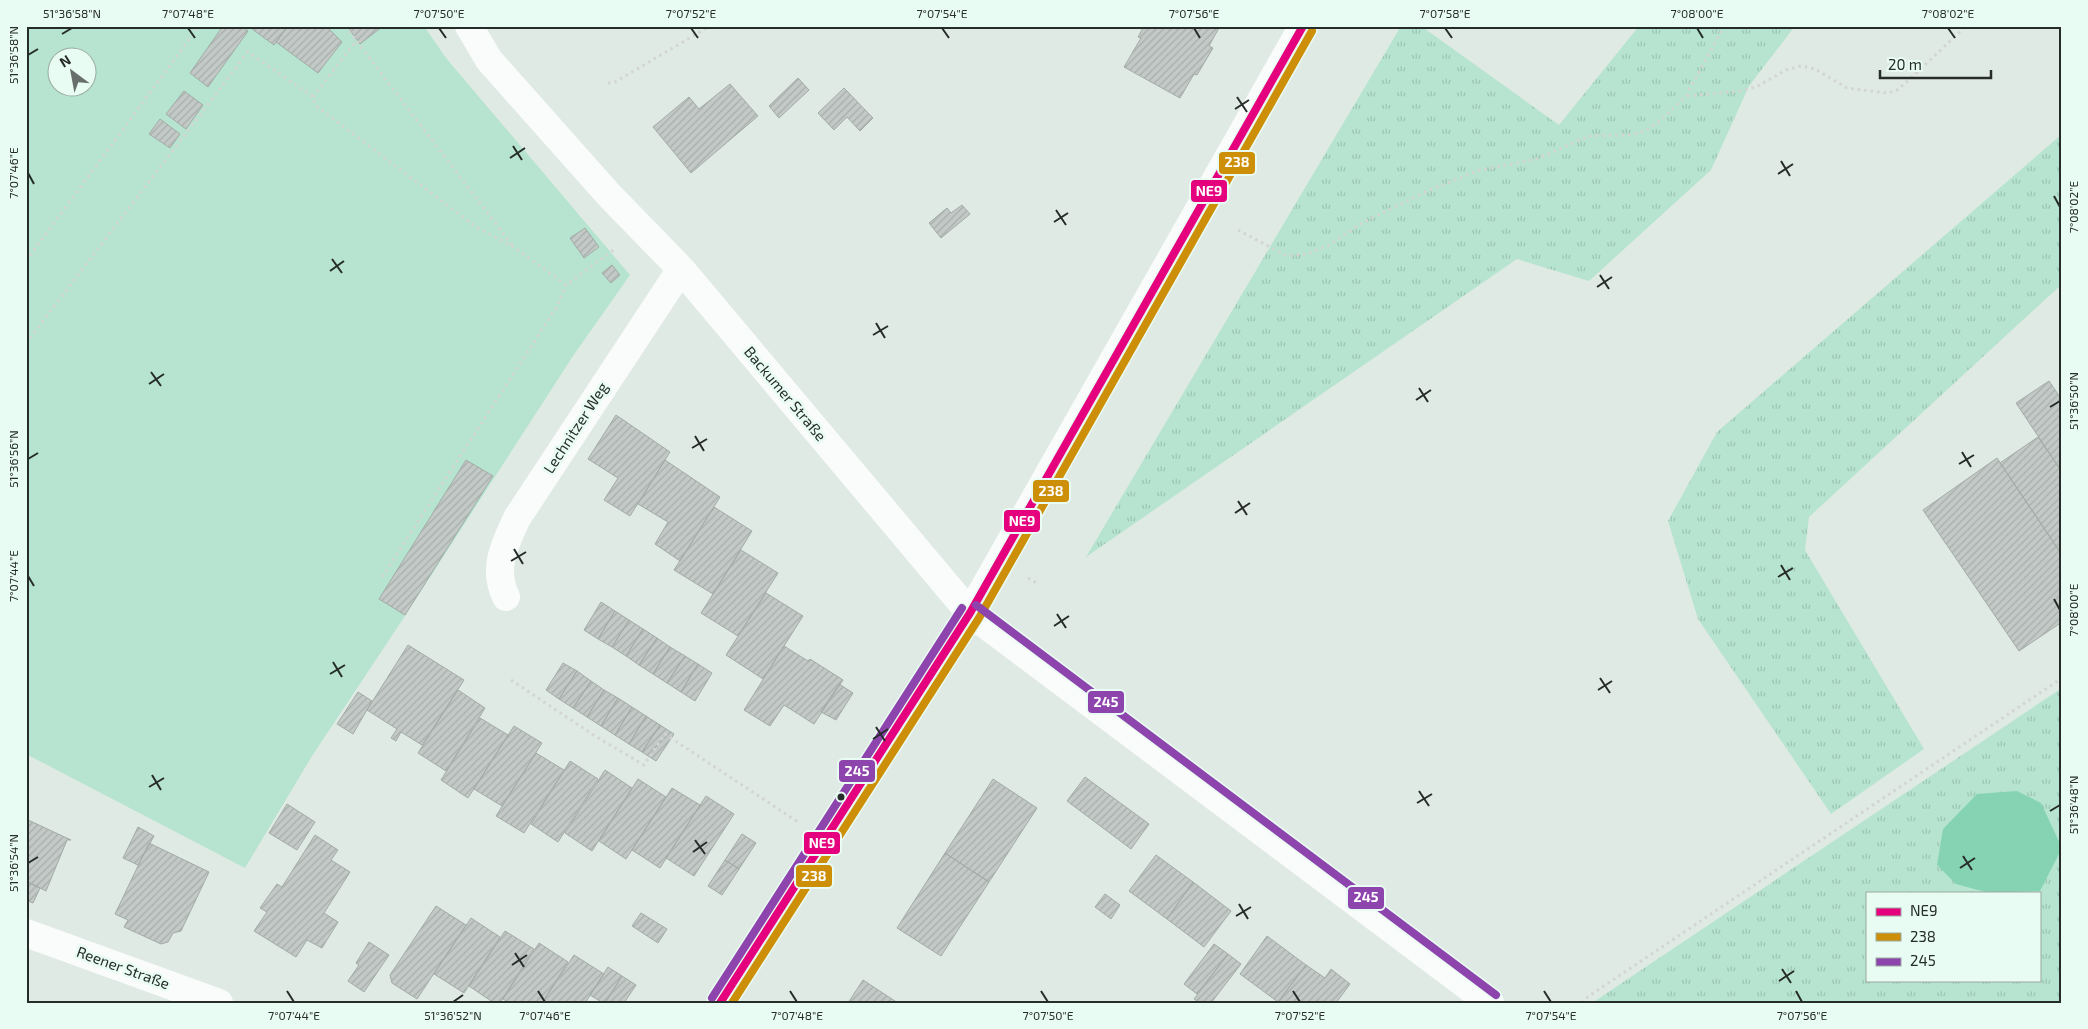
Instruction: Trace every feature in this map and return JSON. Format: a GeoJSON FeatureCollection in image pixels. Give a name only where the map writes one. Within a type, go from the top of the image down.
{"type":"FeatureCollection","features":[{"type":"Feature","properties":{"kind":"street","name":"Backumer Straße"},"geometry":{"type":"LineString","coordinates":[[468,26],[489,60],[609,195],[681,269],[970,613],[1490,1003]]}},
{"type":"Feature","properties":{"kind":"street"},"geometry":{"type":"LineString","coordinates":[[720,1003],[970,613],[1303,26]]}},
{"type":"Feature","properties":{"kind":"street","name":"Lechnitzer Weg"},"geometry":{"type":"LineString","coordinates":[[506,597],[500,585],[500,559],[517,518],[681,269]]}},
{"type":"Feature","properties":{"kind":"street","name":"Reener Straße"},"geometry":{"type":"LineString","coordinates":[[26,933],[219,1003]]}},
{"type":"Feature","properties":{"kind":"path"},"geometry":{"type":"LineString","coordinates":[[26,262],[199,26]]}},
{"type":"Feature","properties":{"kind":"path"},"geometry":{"type":"LineString","coordinates":[[345,26],[514,247]]}},
{"type":"Feature","properties":{"kind":"path"},"geometry":{"type":"LineString","coordinates":[[608,83],[615,82],[710,26]]}},
{"type":"Feature","properties":{"kind":"path"},"geometry":{"type":"LineString","coordinates":[[1238,230],[1287,256],[1307,254],[1329,245],[1360,224],[1427,191],[1480,170],[1537,159],[1589,136],[1629,135],[1645,130],[1661,120],[1686,96],[1724,26]]}},
{"type":"Feature","properties":{"kind":"path"},"geometry":{"type":"LineString","coordinates":[[1686,96],[1739,91],[1756,87],[1786,70],[1801,66],[1815,69],[1847,88],[1887,93],[1896,91],[1966,26]]}},
{"type":"Feature","properties":{"kind":"path"},"geometry":{"type":"LineString","coordinates":[[313,97],[356,41]]}},
{"type":"Feature","properties":{"kind":"path"},"geometry":{"type":"LineString","coordinates":[[26,343],[248,52],[313,97],[315,105],[476,227],[514,247],[566,285]]}},
{"type":"Feature","properties":{"kind":"path"},"geometry":{"type":"LineString","coordinates":[[382,576],[556,308],[566,285],[616,248]]}},
{"type":"Feature","properties":{"kind":"path"},"geometry":{"type":"LineString","coordinates":[[1582,1003],[1586,998],[2062,678]]}},
{"type":"Feature","properties":{"kind":"path"},"geometry":{"type":"LineString","coordinates":[[511,680],[595,736],[644,765],[665,734],[826,840]]}},
{"type":"Feature","properties":{"kind":"green space"},"geometry":{"type":"Polygon","coordinates":[[[26,26],[424,26],[446,58],[630,275],[573,356],[312,756],[245,868],[26,754],[26,26]]]}},
{"type":"Feature","properties":{"kind":"green space"},"geometry":{"type":"Polygon","coordinates":[[[1401,26],[1421,26],[1559,125],[1639,26],[1795,26],[1749,86],[1711,170],[1589,281],[1517,259],[1086,557],[1401,26]]]}},
{"type":"Feature","properties":{"kind":"green space"},"geometry":{"type":"Polygon","coordinates":[[[2062,134],[2062,284],[1809,517],[1805,550],[1924,749],[1831,814],[1698,619],[1668,521],[1717,432],[2062,134]]]}},
{"type":"Feature","properties":{"kind":"green space"},"geometry":{"type":"Polygon","coordinates":[[[2062,688],[2062,1003],[1592,1003],[2062,688]]]}},
{"type":"Feature","properties":{"kind":"shaded area"},"geometry":{"type":"Polygon","coordinates":[[[2017,791],[2041,803],[2062,848],[2040,891],[1985,892],[1956,884],[1937,865],[1943,829],[1977,794],[2017,791]]]}},
{"type":"Feature","properties":{"kind":"building"},"geometry":{"type":"Polygon","coordinates":[[[223,26],[241,26],[248,31],[208,87],[190,73],[223,26]]]}},
{"type":"Feature","properties":{"kind":"building"},"geometry":{"type":"Polygon","coordinates":[[[248,26],[288,26],[274,45],[248,26]]]}},
{"type":"Feature","properties":{"kind":"building"},"geometry":{"type":"Polygon","coordinates":[[[288,26],[326,26],[342,42],[318,73],[276,42],[288,26]]]}},
{"type":"Feature","properties":{"kind":"building"},"geometry":{"type":"Polygon","coordinates":[[[347,26],[383,26],[360,44],[347,26]]]}},
{"type":"Feature","properties":{"kind":"building"},"geometry":{"type":"Polygon","coordinates":[[[1144,26],[1220,26],[1209,46],[1213,48],[1197,75],[1194,74],[1180,98],[1124,67],[1141,38],[1138,37],[1144,26]]]}},
{"type":"Feature","properties":{"kind":"building"},"geometry":{"type":"Polygon","coordinates":[[[798,78],[809,90],[779,118],[769,106],[798,78]]]}},
{"type":"Feature","properties":{"kind":"building"},"geometry":{"type":"Polygon","coordinates":[[[730,84],[758,116],[691,173],[653,127],[689,97],[699,109],[730,84]]]}},
{"type":"Feature","properties":{"kind":"building"},"geometry":{"type":"Polygon","coordinates":[[[844,88],[873,118],[860,131],[847,117],[834,130],[818,113],[844,88]]]}},
{"type":"Feature","properties":{"kind":"building"},"geometry":{"type":"Polygon","coordinates":[[[184,91],[203,105],[186,129],[166,114],[184,91]]]}},
{"type":"Feature","properties":{"kind":"building"},"geometry":{"type":"Polygon","coordinates":[[[160,119],[180,134],[170,148],[149,134],[160,119]]]}},
{"type":"Feature","properties":{"kind":"building"},"geometry":{"type":"Polygon","coordinates":[[[962,205],[970,214],[941,238],[929,223],[947,208],[951,213],[962,205]]]}},
{"type":"Feature","properties":{"kind":"building"},"geometry":{"type":"Polygon","coordinates":[[[585,228],[599,247],[584,258],[570,238],[585,228]]]}},
{"type":"Feature","properties":{"kind":"building"},"geometry":{"type":"Polygon","coordinates":[[[612,265],[620,275],[611,283],[602,273],[612,265]]]}},
{"type":"Feature","properties":{"kind":"building"},"geometry":{"type":"Polygon","coordinates":[[[2049,381],[2062,400],[2062,472],[2016,403],[2049,381]]]}},
{"type":"Feature","properties":{"kind":"building"},"geometry":{"type":"Polygon","coordinates":[[[616,415],[670,452],[630,516],[604,500],[618,478],[588,459],[616,415]]]}},
{"type":"Feature","properties":{"kind":"building"},"geometry":{"type":"Polygon","coordinates":[[[2038,437],[2062,472],[2062,555],[2000,463],[2038,437]]]}},
{"type":"Feature","properties":{"kind":"building"},"geometry":{"type":"Polygon","coordinates":[[[1997,458],[2062,555],[2062,622],[2019,651],[1923,510],[1997,458]]]}},
{"type":"Feature","properties":{"kind":"building"},"geometry":{"type":"Polygon","coordinates":[[[466,460],[493,476],[405,615],[379,599],[466,460]]]}},
{"type":"Feature","properties":{"kind":"building"},"geometry":{"type":"Polygon","coordinates":[[[665,460],[720,497],[680,561],[655,544],[668,522],[638,504],[665,460]]]}},
{"type":"Feature","properties":{"kind":"building"},"geometry":{"type":"Polygon","coordinates":[[[714,507],[752,531],[713,594],[674,570],[714,507]]]}},
{"type":"Feature","properties":{"kind":"building"},"geometry":{"type":"Polygon","coordinates":[[[741,550],[778,573],[738,636],[701,613],[741,550]]]}},
{"type":"Feature","properties":{"kind":"building"},"geometry":{"type":"Polygon","coordinates":[[[766,593],[803,616],[763,679],[726,655],[766,593]]]}},
{"type":"Feature","properties":{"kind":"building"},"geometry":{"type":"Polygon","coordinates":[[[601,602],[615,611],[598,639],[584,630],[601,602]]]}},
{"type":"Feature","properties":{"kind":"building"},"geometry":{"type":"Polygon","coordinates":[[[615,611],[629,620],[612,647],[598,639],[615,611]]]}},
{"type":"Feature","properties":{"kind":"building"},"geometry":{"type":"Polygon","coordinates":[[[629,620],[643,629],[626,656],[612,647],[629,620]]]}},
{"type":"Feature","properties":{"kind":"building"},"geometry":{"type":"Polygon","coordinates":[[[643,629],[657,638],[639,665],[626,656],[643,629]]]}},
{"type":"Feature","properties":{"kind":"building"},"geometry":{"type":"Polygon","coordinates":[[[657,638],[670,647],[653,674],[639,665],[657,638]]]}},
{"type":"Feature","properties":{"kind":"building"},"geometry":{"type":"Polygon","coordinates":[[[408,645],[464,680],[422,745],[401,732],[396,741],[391,738],[397,729],[367,710],[408,645]]]}},
{"type":"Feature","properties":{"kind":"building"},"geometry":{"type":"Polygon","coordinates":[[[784,646],[808,661],[810,659],[843,680],[814,724],[784,705],[770,726],[744,710],[784,646]]]}},
{"type":"Feature","properties":{"kind":"building"},"geometry":{"type":"Polygon","coordinates":[[[670,647],[685,656],[667,683],[653,674],[670,647]]]}},
{"type":"Feature","properties":{"kind":"building"},"geometry":{"type":"Polygon","coordinates":[[[685,656],[698,664],[681,692],[667,683],[685,656]]]}},
{"type":"Feature","properties":{"kind":"building"},"geometry":{"type":"Polygon","coordinates":[[[563,663],[577,671],[559,699],[546,690],[563,663]]]}},
{"type":"Feature","properties":{"kind":"building"},"geometry":{"type":"Polygon","coordinates":[[[698,664],[712,673],[695,701],[681,692],[698,664]]]}},
{"type":"Feature","properties":{"kind":"building"},"geometry":{"type":"Polygon","coordinates":[[[577,671],[591,681],[573,708],[559,699],[577,671]]]}},
{"type":"Feature","properties":{"kind":"building"},"geometry":{"type":"Polygon","coordinates":[[[591,681],[604,690],[587,717],[573,708],[591,681]]]}},
{"type":"Feature","properties":{"kind":"building"},"geometry":{"type":"Polygon","coordinates":[[[839,684],[853,693],[836,720],[821,712],[839,684]]]}},
{"type":"Feature","properties":{"kind":"building"},"geometry":{"type":"Polygon","coordinates":[[[458,690],[485,708],[446,771],[418,753],[458,690]]]}},
{"type":"Feature","properties":{"kind":"building"},"geometry":{"type":"Polygon","coordinates":[[[604,690],[618,698],[601,726],[587,717],[604,690]]]}},
{"type":"Feature","properties":{"kind":"building"},"geometry":{"type":"Polygon","coordinates":[[[358,692],[372,701],[353,734],[337,724],[358,692]]]}},
{"type":"Feature","properties":{"kind":"building"},"geometry":{"type":"Polygon","coordinates":[[[618,698],[632,707],[615,735],[601,726],[618,698]]]}},
{"type":"Feature","properties":{"kind":"building"},"geometry":{"type":"Polygon","coordinates":[[[632,707],[646,716],[629,744],[615,735],[632,707]]]}},
{"type":"Feature","properties":{"kind":"building"},"geometry":{"type":"Polygon","coordinates":[[[646,716],[660,725],[642,752],[629,744],[646,716]]]}},
{"type":"Feature","properties":{"kind":"building"},"geometry":{"type":"Polygon","coordinates":[[[480,718],[508,735],[468,798],[441,780],[480,718]]]}},
{"type":"Feature","properties":{"kind":"building"},"geometry":{"type":"Polygon","coordinates":[[[660,725],[674,734],[656,761],[642,752],[660,725]]]}},
{"type":"Feature","properties":{"kind":"building"},"geometry":{"type":"Polygon","coordinates":[[[514,726],[542,743],[502,806],[474,789],[514,726]]]}},
{"type":"Feature","properties":{"kind":"building"},"geometry":{"type":"Polygon","coordinates":[[[536,753],[564,770],[524,833],[496,816],[536,753]]]}},
{"type":"Feature","properties":{"kind":"building"},"geometry":{"type":"Polygon","coordinates":[[[570,761],[598,779],[558,842],[531,824],[570,761]]]}},
{"type":"Feature","properties":{"kind":"building"},"geometry":{"type":"Polygon","coordinates":[[[605,770],[632,788],[592,851],[565,833],[605,770]]]}},
{"type":"Feature","properties":{"kind":"building"},"geometry":{"type":"Polygon","coordinates":[[[1085,777],[1149,824],[1131,849],[1067,801],[1085,777]]]}},
{"type":"Feature","properties":{"kind":"building"},"geometry":{"type":"Polygon","coordinates":[[[638,779],[666,797],[626,859],[599,841],[638,779]]]}},
{"type":"Feature","properties":{"kind":"building"},"geometry":{"type":"Polygon","coordinates":[[[993,779],[1037,808],[989,882],[945,853],[993,779]]]}},
{"type":"Feature","properties":{"kind":"building"},"geometry":{"type":"Polygon","coordinates":[[[672,788],[700,805],[660,868],[632,850],[672,788]]]}},
{"type":"Feature","properties":{"kind":"building"},"geometry":{"type":"Polygon","coordinates":[[[706,796],[734,814],[694,876],[666,858],[706,796]]]}},
{"type":"Feature","properties":{"kind":"building"},"geometry":{"type":"Polygon","coordinates":[[[287,804],[315,822],[297,850],[269,833],[287,804]]]}},
{"type":"Feature","properties":{"kind":"building"},"geometry":{"type":"Polygon","coordinates":[[[26,819],[71,840],[67,840],[46,891],[26,881],[26,819]]]}},
{"type":"Feature","properties":{"kind":"building"},"geometry":{"type":"Polygon","coordinates":[[[138,827],[154,836],[138,865],[123,858],[138,827]]]}},
{"type":"Feature","properties":{"kind":"building"},"geometry":{"type":"Polygon","coordinates":[[[742,834],[756,843],[739,869],[725,860],[742,834]]]}},
{"type":"Feature","properties":{"kind":"building"},"geometry":{"type":"Polygon","coordinates":[[[315,835],[338,850],[331,860],[350,872],[324,913],[338,922],[322,948],[307,940],[296,957],[254,931],[267,912],[260,908],[277,884],[282,887],[315,835]]]}},
{"type":"Feature","properties":{"kind":"building"},"geometry":{"type":"Polygon","coordinates":[[[149,843],[209,872],[181,931],[173,933],[168,942],[161,944],[124,927],[128,920],[115,914],[149,843]]]}},
{"type":"Feature","properties":{"kind":"building"},"geometry":{"type":"Polygon","coordinates":[[[945,853],[989,882],[941,956],[897,928],[945,853]]]}},
{"type":"Feature","properties":{"kind":"building"},"geometry":{"type":"Polygon","coordinates":[[[1156,855],[1193,882],[1167,919],[1129,891],[1156,855]]]}},
{"type":"Feature","properties":{"kind":"building"},"geometry":{"type":"Polygon","coordinates":[[[725,860],[739,869],[722,895],[708,886],[725,860]]]}},
{"type":"Feature","properties":{"kind":"building"},"geometry":{"type":"Polygon","coordinates":[[[26,881],[40,888],[33,903],[26,900],[26,881]]]}},
{"type":"Feature","properties":{"kind":"building"},"geometry":{"type":"Polygon","coordinates":[[[1193,882],[1231,911],[1204,947],[1167,919],[1193,882]]]}},
{"type":"Feature","properties":{"kind":"building"},"geometry":{"type":"Polygon","coordinates":[[[1105,894],[1120,905],[1111,919],[1095,907],[1105,894]]]}},
{"type":"Feature","properties":{"kind":"building"},"geometry":{"type":"Polygon","coordinates":[[[436,906],[466,925],[417,999],[392,983],[390,975],[436,906]]]}},
{"type":"Feature","properties":{"kind":"building"},"geometry":{"type":"Polygon","coordinates":[[[641,913],[667,929],[658,943],[632,926],[641,913]]]}},
{"type":"Feature","properties":{"kind":"building"},"geometry":{"type":"Polygon","coordinates":[[[471,918],[500,937],[464,993],[434,974],[471,918]]]}},
{"type":"Feature","properties":{"kind":"building"},"geometry":{"type":"Polygon","coordinates":[[[505,931],[534,949],[500,1003],[494,1003],[469,986],[505,931]]]}},
{"type":"Feature","properties":{"kind":"building"},"geometry":{"type":"Polygon","coordinates":[[[1267,936],[1306,965],[1278,1002],[1240,974],[1267,936]]]}},
{"type":"Feature","properties":{"kind":"building"},"geometry":{"type":"Polygon","coordinates":[[[369,942],[389,955],[364,992],[348,981],[359,965],[356,963],[369,942]]]}},
{"type":"Feature","properties":{"kind":"building"},"geometry":{"type":"Polygon","coordinates":[[[539,943],[568,962],[542,1003],[510,1003],[503,999],[539,943]]]}},
{"type":"Feature","properties":{"kind":"building"},"geometry":{"type":"Polygon","coordinates":[[[1214,944],[1228,954],[1197,994],[1184,984],[1214,944]]]}},
{"type":"Feature","properties":{"kind":"building"},"geometry":{"type":"Polygon","coordinates":[[[1228,954],[1241,964],[1211,1003],[1200,1003],[1194,999],[1228,954]]]}},
{"type":"Feature","properties":{"kind":"building"},"geometry":{"type":"Polygon","coordinates":[[[574,955],[604,974],[585,1003],[542,1003],[574,955]]]}},
{"type":"Feature","properties":{"kind":"building"},"geometry":{"type":"Polygon","coordinates":[[[1306,965],[1325,978],[1331,969],[1350,984],[1336,1003],[1278,1002],[1306,965]]]}},
{"type":"Feature","properties":{"kind":"building"},"geometry":{"type":"Polygon","coordinates":[[[608,967],[622,976],[605,1003],[603,1003],[590,995],[608,967]]]}},
{"type":"Feature","properties":{"kind":"building"},"geometry":{"type":"Polygon","coordinates":[[[622,976],[636,985],[624,1003],[605,1003],[622,976]]]}},
{"type":"Feature","properties":{"kind":"building"},"geometry":{"type":"Polygon","coordinates":[[[863,980],[898,1003],[848,1003],[863,980]]]}},
{"type":"Feature","properties":{"kind":"transit line","name":"NE9"},"geometry":{"type":"LineString","coordinates":[[720,1003],[970,613],[1303,26]]}},
{"type":"Feature","properties":{"kind":"transit line","name":"238"},"geometry":{"type":"LineString","coordinates":[[732,1003],[979,618],[1312,31]]}},
{"type":"Feature","properties":{"kind":"transit line","name":"245"},"geometry":{"type":"LineString","coordinates":[[976,605],[1496,995]]}},
{"type":"Feature","properties":{"kind":"transit line","name":"245"},"geometry":{"type":"LineString","coordinates":[[712,998],[962,608]]}}]}
